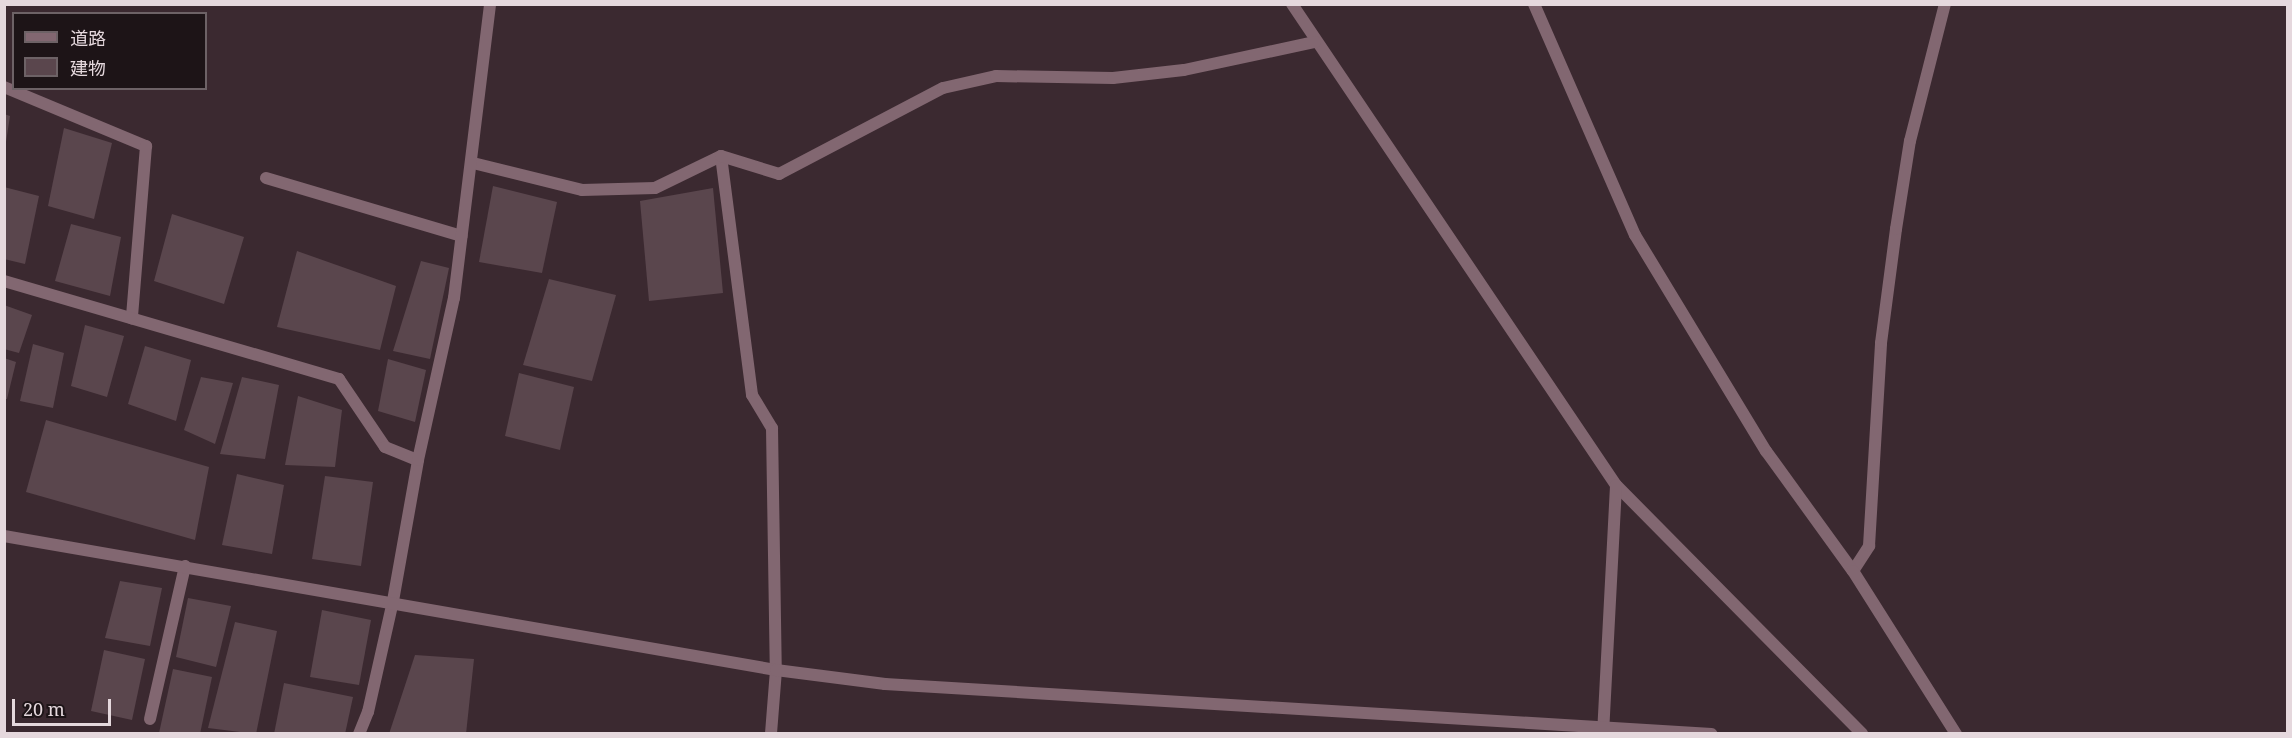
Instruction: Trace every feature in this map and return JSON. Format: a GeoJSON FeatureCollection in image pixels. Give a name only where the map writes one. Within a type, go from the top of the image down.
{"type":"FeatureCollection","features":[{"type":"Feature","properties":{"kind":"street"},"geometry":{"type":"LineString","coordinates":[[359,734],[368,712],[393,602],[418,459],[454,298],[473,163],[490,4]]}},
{"type":"Feature","properties":{"kind":"street"},"geometry":{"type":"LineString","coordinates":[[1292,4],[1315,42],[1616,485],[1862,734]]}},
{"type":"Feature","properties":{"kind":"street"},"geometry":{"type":"LineString","coordinates":[[1534,4],[1635,235],[1766,452],[1853,571],[1956,734]]}},
{"type":"Feature","properties":{"kind":"street"},"geometry":{"type":"LineString","coordinates":[[1853,571],[1869,546],[1881,343],[1910,141],[1945,4]]}},
{"type":"Feature","properties":{"kind":"street"},"geometry":{"type":"LineString","coordinates":[[473,163],[582,190],[655,188],[720,156],[779,174],[943,88],[996,76],[1113,78],[1184,70],[1315,42]]}},
{"type":"Feature","properties":{"kind":"street"},"geometry":{"type":"LineString","coordinates":[[4,87],[146,146],[132,318]]}},
{"type":"Feature","properties":{"kind":"street"},"geometry":{"type":"LineString","coordinates":[[720,156],[753,395],[772,428],[776,670],[771,734]]}},
{"type":"Feature","properties":{"kind":"street"},"geometry":{"type":"LineString","coordinates":[[266,178],[462,236]]}},
{"type":"Feature","properties":{"kind":"street"},"geometry":{"type":"LineString","coordinates":[[4,281],[339,379],[385,447],[418,459]]}},
{"type":"Feature","properties":{"kind":"street"},"geometry":{"type":"LineString","coordinates":[[1603,730],[1616,485]]}},
{"type":"Feature","properties":{"kind":"street"},"geometry":{"type":"LineString","coordinates":[[4,536],[776,670],[885,684],[1603,730],[1710,734]]}},
{"type":"Feature","properties":{"kind":"street"},"geometry":{"type":"LineString","coordinates":[[150,719],[185,566]]}},
{"type":"Feature","properties":{"kind":"building"},"geometry":{"type":"Polygon","coordinates":[[[4,114],[10,116],[6,142],[4,142],[4,114]]]}},
{"type":"Feature","properties":{"kind":"building"},"geometry":{"type":"Polygon","coordinates":[[[64,128],[112,143],[94,219],[48,206],[64,128]]]}},
{"type":"Feature","properties":{"kind":"building"},"geometry":{"type":"Polygon","coordinates":[[[493,186],[557,202],[542,273],[479,262],[493,186]]]}},
{"type":"Feature","properties":{"kind":"building"},"geometry":{"type":"Polygon","coordinates":[[[4,187],[39,196],[25,264],[4,259],[4,187]]]}},
{"type":"Feature","properties":{"kind":"building"},"geometry":{"type":"Polygon","coordinates":[[[713,188],[723,293],[649,301],[640,201],[713,188]]]}},
{"type":"Feature","properties":{"kind":"building"},"geometry":{"type":"Polygon","coordinates":[[[172,214],[244,237],[224,304],[154,281],[172,214]]]}},
{"type":"Feature","properties":{"kind":"building"},"geometry":{"type":"Polygon","coordinates":[[[71,224],[121,237],[110,296],[55,281],[71,224]]]}},
{"type":"Feature","properties":{"kind":"building"},"geometry":{"type":"Polygon","coordinates":[[[297,251],[396,286],[380,350],[277,327],[297,251]]]}},
{"type":"Feature","properties":{"kind":"building"},"geometry":{"type":"Polygon","coordinates":[[[421,261],[449,268],[430,359],[393,351],[421,261]]]}},
{"type":"Feature","properties":{"kind":"building"},"geometry":{"type":"Polygon","coordinates":[[[549,279],[616,295],[592,381],[523,365],[549,279]]]}},
{"type":"Feature","properties":{"kind":"building"},"geometry":{"type":"Polygon","coordinates":[[[4,305],[32,315],[19,353],[4,349],[4,305]]]}},
{"type":"Feature","properties":{"kind":"building"},"geometry":{"type":"Polygon","coordinates":[[[85,325],[124,336],[107,397],[71,386],[85,325]]]}},
{"type":"Feature","properties":{"kind":"building"},"geometry":{"type":"Polygon","coordinates":[[[33,344],[64,353],[53,408],[20,401],[33,344]]]}},
{"type":"Feature","properties":{"kind":"building"},"geometry":{"type":"Polygon","coordinates":[[[145,346],[191,360],[176,421],[128,404],[145,346]]]}},
{"type":"Feature","properties":{"kind":"building"},"geometry":{"type":"Polygon","coordinates":[[[4,358],[16,362],[7,399],[4,399],[4,358]]]}},
{"type":"Feature","properties":{"kind":"building"},"geometry":{"type":"Polygon","coordinates":[[[388,359],[426,370],[415,422],[378,411],[388,359]]]}},
{"type":"Feature","properties":{"kind":"building"},"geometry":{"type":"Polygon","coordinates":[[[519,373],[574,387],[560,450],[505,436],[519,373]]]}},
{"type":"Feature","properties":{"kind":"building"},"geometry":{"type":"Polygon","coordinates":[[[201,377],[233,383],[215,444],[184,430],[201,377]]]}},
{"type":"Feature","properties":{"kind":"building"},"geometry":{"type":"Polygon","coordinates":[[[242,377],[279,385],[265,459],[220,454],[242,377]]]}},
{"type":"Feature","properties":{"kind":"building"},"geometry":{"type":"Polygon","coordinates":[[[298,396],[342,410],[335,467],[285,465],[298,396]]]}},
{"type":"Feature","properties":{"kind":"building"},"geometry":{"type":"Polygon","coordinates":[[[46,420],[209,467],[195,540],[26,492],[46,420]]]}},
{"type":"Feature","properties":{"kind":"building"},"geometry":{"type":"Polygon","coordinates":[[[237,474],[284,485],[272,554],[222,545],[237,474]]]}},
{"type":"Feature","properties":{"kind":"building"},"geometry":{"type":"Polygon","coordinates":[[[325,476],[373,482],[361,566],[312,559],[325,476]]]}},
{"type":"Feature","properties":{"kind":"building"},"geometry":{"type":"Polygon","coordinates":[[[120,581],[162,588],[150,646],[105,638],[120,581]]]}},
{"type":"Feature","properties":{"kind":"building"},"geometry":{"type":"Polygon","coordinates":[[[188,598],[231,606],[216,667],[176,657],[188,598]]]}},
{"type":"Feature","properties":{"kind":"building"},"geometry":{"type":"Polygon","coordinates":[[[322,610],[371,620],[359,685],[310,677],[322,610]]]}},
{"type":"Feature","properties":{"kind":"building"},"geometry":{"type":"Polygon","coordinates":[[[235,622],[277,631],[256,734],[208,728],[235,622]]]}},
{"type":"Feature","properties":{"kind":"building"},"geometry":{"type":"Polygon","coordinates":[[[104,650],[145,659],[132,720],[91,711],[104,650]]]}},
{"type":"Feature","properties":{"kind":"building"},"geometry":{"type":"Polygon","coordinates":[[[415,655],[474,659],[466,734],[389,734],[415,655]]]}},
{"type":"Feature","properties":{"kind":"building"},"geometry":{"type":"Polygon","coordinates":[[[173,669],[212,677],[200,734],[159,733],[173,669]]]}},
{"type":"Feature","properties":{"kind":"building"},"geometry":{"type":"Polygon","coordinates":[[[284,683],[353,697],[345,734],[274,734],[284,683]]]}}]}
